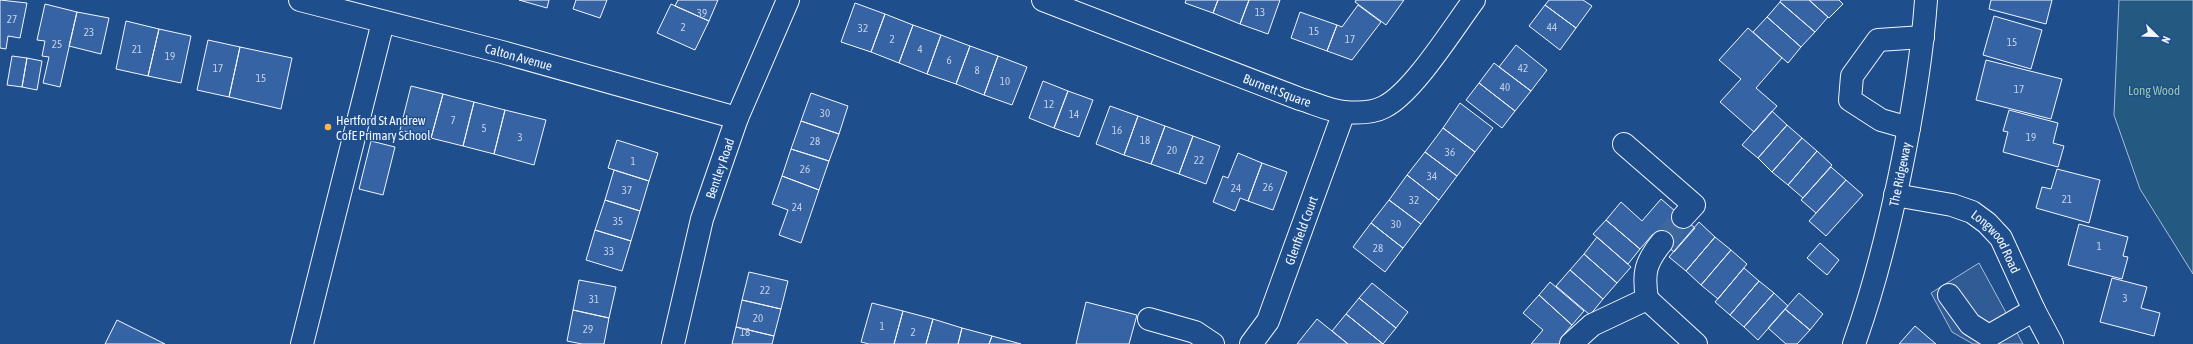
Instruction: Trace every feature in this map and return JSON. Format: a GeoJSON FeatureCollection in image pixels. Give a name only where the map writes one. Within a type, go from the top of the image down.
{"type":"FeatureCollection","features":[{"type":"Feature","properties":{"kind":"street","name":"Calton Avenue"},"geometry":{"type":"LineString","coordinates":[[300,0],[356,6],[383,22],[509,54],[737,118]]}},
{"type":"Feature","properties":{"kind":"street","name":"Bentley Road"},"geometry":{"type":"LineString","coordinates":[[672,344],[702,220],[737,118],[788,0]]}},
{"type":"Feature","properties":{"kind":"street","name":"Burnett Square"},"geometry":{"type":"LineString","coordinates":[[1056,2],[1300,99],[1344,112],[1368,112],[1383,108],[1397,99],[1410,85],[1474,0]]}},
{"type":"Feature","properties":{"kind":"street","name":"The Ridgeway"},"geometry":{"type":"LineString","coordinates":[[1854,344],[1876,276],[1895,195],[1918,83],[1926,0]]}},
{"type":"Feature","properties":{"kind":"street"},"geometry":{"type":"LineString","coordinates":[[302,344],[383,22]]}},
{"type":"Feature","properties":{"kind":"street"},"geometry":{"type":"LineString","coordinates":[[1909,128],[1881,120],[1850,100],[1852,76],[1878,40],[1923,37]]}},
{"type":"Feature","properties":{"kind":"street","name":"Glenfield Court"},"geometry":{"type":"LineString","coordinates":[[1251,344],[1268,321],[1344,112]]}},
{"type":"Feature","properties":{"kind":"street"},"geometry":{"type":"LineString","coordinates":[[1624,144],[1694,205],[1683,217]]}},
{"type":"Feature","properties":{"kind":"street","name":"Longwood Road"},"geometry":{"type":"LineString","coordinates":[[1895,195],[1952,205],[1972,212],[1987,223],[2001,238],[2034,310],[2052,344]]}},
{"type":"Feature","properties":{"kind":"street"},"geometry":{"type":"LineString","coordinates":[[1662,242],[1646,268],[1644,278],[1647,299],[1696,344]]}},
{"type":"Feature","properties":{"kind":"street"},"geometry":{"type":"LineString","coordinates":[[1949,295],[1970,324],[1989,336],[2034,310]]}},
{"type":"Feature","properties":{"kind":"street"},"geometry":{"type":"LineString","coordinates":[[1572,344],[1592,325],[1647,299]]}},
{"type":"Feature","properties":{"kind":"street"},"geometry":{"type":"LineString","coordinates":[[1149,319],[1196,332],[1214,344]]}},
{"type":"Feature","properties":{"kind":"green space","name":"Long Wood"},"geometry":{"type":"Polygon","coordinates":[[[2119,0],[2193,0],[2193,274],[2140,189],[2114,115],[2119,0]]]}},
{"type":"Feature","properties":{"kind":"shaded area"},"geometry":{"type":"Polygon","coordinates":[[[1979,263],[2023,344],[1973,344],[1952,332],[1931,293],[1979,263]]]}},
{"type":"Feature","properties":{"kind":"building"},"geometry":{"type":"Polygon","coordinates":[[[0,0],[27,3],[20,38],[8,36],[6,49],[0,48],[0,0]]]}},
{"type":"Feature","properties":{"kind":"building"},"geometry":{"type":"Polygon","coordinates":[[[519,0],[549,0],[547,8],[519,0]]]}},
{"type":"Feature","properties":{"kind":"building"},"geometry":{"type":"Polygon","coordinates":[[[576,0],[607,0],[600,18],[573,9],[576,0]]]}},
{"type":"Feature","properties":{"kind":"building"},"geometry":{"type":"Polygon","coordinates":[[[678,0],[718,0],[709,21],[675,6],[678,0]]]}},
{"type":"Feature","properties":{"kind":"building"},"geometry":{"type":"Polygon","coordinates":[[[1186,0],[1218,0],[1213,13],[1185,3],[1186,0]]]}},
{"type":"Feature","properties":{"kind":"building"},"geometry":{"type":"Polygon","coordinates":[[[1218,0],[1249,0],[1240,24],[1213,13],[1218,0]]]}},
{"type":"Feature","properties":{"kind":"building"},"geometry":{"type":"Polygon","coordinates":[[[1249,0],[1280,0],[1268,34],[1240,24],[1249,0]]]}},
{"type":"Feature","properties":{"kind":"building"},"geometry":{"type":"Polygon","coordinates":[[[1356,0],[1404,0],[1386,25],[1355,2],[1356,0]]]}},
{"type":"Feature","properties":{"kind":"building"},"geometry":{"type":"Polygon","coordinates":[[[1549,0],[1583,0],[1592,6],[1576,28],[1545,5],[1549,0]]]}},
{"type":"Feature","properties":{"kind":"building"},"geometry":{"type":"Polygon","coordinates":[[[1781,0],[1809,0],[1828,17],[1815,32],[1780,2],[1781,0]]]}},
{"type":"Feature","properties":{"kind":"building"},"geometry":{"type":"Polygon","coordinates":[[[1809,0],[1839,0],[1843,4],[1829,18],[1809,0]]]}},
{"type":"Feature","properties":{"kind":"building"},"geometry":{"type":"Polygon","coordinates":[[[1991,0],[2052,0],[2046,24],[1989,9],[1991,0]]]}},
{"type":"Feature","properties":{"kind":"building"},"geometry":{"type":"Polygon","coordinates":[[[1780,2],[1815,32],[1801,47],[1767,17],[1780,2]]]}},
{"type":"Feature","properties":{"kind":"building"},"geometry":{"type":"Polygon","coordinates":[[[855,3],[885,14],[871,52],[841,42],[855,3]]]}},
{"type":"Feature","properties":{"kind":"building"},"geometry":{"type":"Polygon","coordinates":[[[45,4],[77,12],[60,87],[43,83],[49,57],[42,56],[45,41],[37,40],[45,4]]]}},
{"type":"Feature","properties":{"kind":"building"},"geometry":{"type":"Polygon","coordinates":[[[671,4],[709,21],[695,50],[657,33],[671,4]]]}},
{"type":"Feature","properties":{"kind":"building"},"geometry":{"type":"Polygon","coordinates":[[[1358,5],[1381,22],[1352,60],[1327,51],[1337,25],[1342,27],[1358,5]]]}},
{"type":"Feature","properties":{"kind":"building"},"geometry":{"type":"Polygon","coordinates":[[[1545,5],[1576,28],[1560,50],[1529,26],[1545,5]]]}},
{"type":"Feature","properties":{"kind":"building"},"geometry":{"type":"Polygon","coordinates":[[[77,12],[109,18],[101,54],[69,46],[77,12]]]}},
{"type":"Feature","properties":{"kind":"building"},"geometry":{"type":"Polygon","coordinates":[[[1300,12],[1337,25],[1327,51],[1291,38],[1300,12]]]}},
{"type":"Feature","properties":{"kind":"building"},"geometry":{"type":"Polygon","coordinates":[[[885,14],[913,25],[899,63],[871,52],[885,14]]]}},
{"type":"Feature","properties":{"kind":"building"},"geometry":{"type":"Polygon","coordinates":[[[1994,16],[2042,30],[2031,69],[1983,55],[1994,16]]]}},
{"type":"Feature","properties":{"kind":"building"},"geometry":{"type":"Polygon","coordinates":[[[1767,17],[1801,47],[1788,63],[1753,32],[1767,17]]]}},
{"type":"Feature","properties":{"kind":"building"},"geometry":{"type":"Polygon","coordinates":[[[126,21],[159,29],[148,76],[116,69],[126,21]]]}},
{"type":"Feature","properties":{"kind":"building"},"geometry":{"type":"Polygon","coordinates":[[[913,25],[941,35],[927,74],[899,63],[913,25]]]}},
{"type":"Feature","properties":{"kind":"building"},"geometry":{"type":"Polygon","coordinates":[[[1748,28],[1782,58],[1756,88],[1777,106],[1754,132],[1720,102],[1741,79],[1719,60],[1748,28]]]}},
{"type":"Feature","properties":{"kind":"building"},"geometry":{"type":"Polygon","coordinates":[[[159,29],[191,36],[181,83],[148,76],[159,29]]]}},
{"type":"Feature","properties":{"kind":"building"},"geometry":{"type":"Polygon","coordinates":[[[941,35],[970,46],[956,84],[927,74],[941,35]]]}},
{"type":"Feature","properties":{"kind":"building"},"geometry":{"type":"Polygon","coordinates":[[[208,40],[240,47],[229,97],[197,90],[208,40]]]}},
{"type":"Feature","properties":{"kind":"building"},"geometry":{"type":"Polygon","coordinates":[[[1516,45],[1547,70],[1531,91],[1499,67],[1516,45]]]}},
{"type":"Feature","properties":{"kind":"building"},"geometry":{"type":"Polygon","coordinates":[[[970,46],[998,56],[984,95],[956,84],[970,46]]]}},
{"type":"Feature","properties":{"kind":"building"},"geometry":{"type":"Polygon","coordinates":[[[240,47],[292,58],[281,109],[229,97],[240,47]]]}},
{"type":"Feature","properties":{"kind":"building"},"geometry":{"type":"Polygon","coordinates":[[[12,56],[27,58],[22,87],[7,85],[12,56]]]}},
{"type":"Feature","properties":{"kind":"building"},"geometry":{"type":"Polygon","coordinates":[[[998,56],[1027,67],[1012,105],[984,95],[998,56]]]}},
{"type":"Feature","properties":{"kind":"building"},"geometry":{"type":"Polygon","coordinates":[[[27,58],[42,61],[37,90],[22,87],[27,58]]]}},
{"type":"Feature","properties":{"kind":"building"},"geometry":{"type":"Polygon","coordinates":[[[1986,60],[2062,79],[2051,119],[1976,100],[1986,60]]]}},
{"type":"Feature","properties":{"kind":"building"},"geometry":{"type":"Polygon","coordinates":[[[1494,63],[1531,91],[1515,111],[1479,83],[1494,63]]]}},
{"type":"Feature","properties":{"kind":"building"},"geometry":{"type":"Polygon","coordinates":[[[1043,81],[1068,91],[1054,128],[1029,118],[1043,81]]]}},
{"type":"Feature","properties":{"kind":"building"},"geometry":{"type":"Polygon","coordinates":[[[1479,83],[1515,111],[1502,128],[1466,100],[1479,83]]]}},
{"type":"Feature","properties":{"kind":"building"},"geometry":{"type":"Polygon","coordinates":[[[411,86],[443,94],[431,138],[400,130],[411,86]]]}},
{"type":"Feature","properties":{"kind":"building"},"geometry":{"type":"Polygon","coordinates":[[[1068,91],[1093,100],[1079,137],[1054,128],[1068,91]]]}},
{"type":"Feature","properties":{"kind":"building"},"geometry":{"type":"Polygon","coordinates":[[[811,93],[848,106],[839,134],[801,121],[811,93]]]}},
{"type":"Feature","properties":{"kind":"building"},"geometry":{"type":"Polygon","coordinates":[[[443,94],[474,102],[463,146],[431,138],[443,94]]]}},
{"type":"Feature","properties":{"kind":"building"},"geometry":{"type":"Polygon","coordinates":[[[474,102],[505,110],[494,154],[463,146],[474,102]]]}},
{"type":"Feature","properties":{"kind":"building"},"geometry":{"type":"Polygon","coordinates":[[[1460,103],[1493,128],[1475,152],[1443,128],[1460,103]]]}},
{"type":"Feature","properties":{"kind":"building"},"geometry":{"type":"Polygon","coordinates":[[[1110,106],[1138,116],[1124,155],[1096,144],[1110,106]]]}},
{"type":"Feature","properties":{"kind":"building"},"geometry":{"type":"Polygon","coordinates":[[[505,110],[546,120],[534,165],[494,154],[505,110]]]}},
{"type":"Feature","properties":{"kind":"building"},"geometry":{"type":"Polygon","coordinates":[[[2009,110],[2058,123],[2053,143],[2064,146],[2058,167],[2003,152],[2008,132],[2003,131],[2009,110]]]}},
{"type":"Feature","properties":{"kind":"building"},"geometry":{"type":"Polygon","coordinates":[[[1772,111],[1787,125],[1758,158],[1742,145],[1772,111]]]}},
{"type":"Feature","properties":{"kind":"building"},"geometry":{"type":"Polygon","coordinates":[[[1138,116],[1165,126],[1151,164],[1124,155],[1138,116]]]}},
{"type":"Feature","properties":{"kind":"building"},"geometry":{"type":"Polygon","coordinates":[[[801,121],[839,134],[829,161],[791,149],[801,121]]]}},
{"type":"Feature","properties":{"kind":"building"},"geometry":{"type":"Polygon","coordinates":[[[1787,125],[1802,138],[1772,172],[1758,158],[1787,125]]]}},
{"type":"Feature","properties":{"kind":"building"},"geometry":{"type":"Polygon","coordinates":[[[1165,126],[1193,136],[1179,174],[1151,164],[1165,126]]]}},
{"type":"Feature","properties":{"kind":"building"},"geometry":{"type":"Polygon","coordinates":[[[1443,128],[1475,152],[1457,176],[1425,152],[1443,128]]]}},
{"type":"Feature","properties":{"kind":"building"},"geometry":{"type":"Polygon","coordinates":[[[1193,136],[1220,146],[1206,184],[1179,174],[1193,136]]]}},
{"type":"Feature","properties":{"kind":"building"},"geometry":{"type":"Polygon","coordinates":[[[1802,138],[1817,151],[1788,185],[1772,172],[1802,138]]]}},
{"type":"Feature","properties":{"kind":"building"},"geometry":{"type":"Polygon","coordinates":[[[617,140],[658,153],[649,181],[608,168],[617,140]]]}},
{"type":"Feature","properties":{"kind":"building"},"geometry":{"type":"Polygon","coordinates":[[[371,141],[395,147],[383,195],[359,189],[371,141]]]}},
{"type":"Feature","properties":{"kind":"building"},"geometry":{"type":"Polygon","coordinates":[[[791,149],[829,161],[819,190],[782,176],[791,149]]]}},
{"type":"Feature","properties":{"kind":"building"},"geometry":{"type":"Polygon","coordinates":[[[1817,151],[1832,165],[1803,198],[1788,185],[1817,151]]]}},
{"type":"Feature","properties":{"kind":"building"},"geometry":{"type":"Polygon","coordinates":[[[1425,152],[1457,176],[1439,200],[1407,175],[1425,152]]]}},
{"type":"Feature","properties":{"kind":"building"},"geometry":{"type":"Polygon","coordinates":[[[1238,153],[1262,163],[1248,201],[1240,198],[1235,211],[1213,202],[1223,176],[1228,178],[1238,153]]]}},
{"type":"Feature","properties":{"kind":"building"},"geometry":{"type":"Polygon","coordinates":[[[1262,163],[1287,172],[1273,210],[1248,201],[1262,163]]]}},
{"type":"Feature","properties":{"kind":"building"},"geometry":{"type":"Polygon","coordinates":[[[1831,167],[1846,180],[1816,213],[1801,200],[1831,167]]]}},
{"type":"Feature","properties":{"kind":"building"},"geometry":{"type":"Polygon","coordinates":[[[2057,169],[2100,180],[2089,223],[2036,208],[2042,187],[2051,189],[2057,169]]]}},
{"type":"Feature","properties":{"kind":"building"},"geometry":{"type":"Polygon","coordinates":[[[614,170],[649,181],[640,211],[605,200],[614,170]]]}},
{"type":"Feature","properties":{"kind":"building"},"geometry":{"type":"Polygon","coordinates":[[[1407,175],[1439,200],[1421,224],[1389,200],[1407,175]]]}},
{"type":"Feature","properties":{"kind":"building"},"geometry":{"type":"Polygon","coordinates":[[[782,176],[819,190],[801,243],[779,235],[788,210],[772,204],[782,176]]]}},
{"type":"Feature","properties":{"kind":"building"},"geometry":{"type":"Polygon","coordinates":[[[1846,180],[1863,195],[1826,236],[1809,221],[1846,180]]]}},
{"type":"Feature","properties":{"kind":"building"},"geometry":{"type":"Polygon","coordinates":[[[1661,199],[1695,228],[1674,252],[1653,234],[1640,249],[1606,220],[1621,202],[1642,221],[1661,199]]]}},
{"type":"Feature","properties":{"kind":"building"},"geometry":{"type":"Polygon","coordinates":[[[605,200],[640,211],[631,241],[595,230],[605,200]]]}},
{"type":"Feature","properties":{"kind":"building"},"geometry":{"type":"Polygon","coordinates":[[[1389,200],[1421,224],[1403,248],[1371,223],[1389,200]]]}},
{"type":"Feature","properties":{"kind":"building"},"geometry":{"type":"Polygon","coordinates":[[[1606,220],[1640,249],[1628,264],[1593,234],[1606,220]]]}},
{"type":"Feature","properties":{"kind":"building"},"geometry":{"type":"Polygon","coordinates":[[[1699,222],[1715,237],[1686,271],[1669,257],[1699,222]]]}},
{"type":"Feature","properties":{"kind":"building"},"geometry":{"type":"Polygon","coordinates":[[[1371,223],[1403,248],[1385,272],[1353,247],[1371,223]]]}},
{"type":"Feature","properties":{"kind":"building"},"geometry":{"type":"Polygon","coordinates":[[[2079,224],[2128,237],[2123,256],[2128,257],[2122,279],[2068,265],[2079,224]]]}},
{"type":"Feature","properties":{"kind":"building"},"geometry":{"type":"Polygon","coordinates":[[[595,230],[631,241],[622,271],[586,260],[595,230]]]}},
{"type":"Feature","properties":{"kind":"building"},"geometry":{"type":"Polygon","coordinates":[[[1597,237],[1631,267],[1617,283],[1584,254],[1597,237]]]}},
{"type":"Feature","properties":{"kind":"building"},"geometry":{"type":"Polygon","coordinates":[[[1715,237],[1731,250],[1701,285],[1686,271],[1715,237]]]}},
{"type":"Feature","properties":{"kind":"building"},"geometry":{"type":"Polygon","coordinates":[[[1820,243],[1839,260],[1827,275],[1807,258],[1820,243]]]}},
{"type":"Feature","properties":{"kind":"building"},"geometry":{"type":"Polygon","coordinates":[[[1731,250],[1747,264],[1718,299],[1701,285],[1731,250]]]}},
{"type":"Feature","properties":{"kind":"building"},"geometry":{"type":"Polygon","coordinates":[[[1584,254],[1617,283],[1603,299],[1570,270],[1584,254]]]}},
{"type":"Feature","properties":{"kind":"building"},"geometry":{"type":"Polygon","coordinates":[[[1744,268],[1759,281],[1730,315],[1715,302],[1744,268]]]}},
{"type":"Feature","properties":{"kind":"building"},"geometry":{"type":"Polygon","coordinates":[[[1570,270],[1603,299],[1590,315],[1556,286],[1570,270]]]}},
{"type":"Feature","properties":{"kind":"building"},"geometry":{"type":"Polygon","coordinates":[[[749,272],[788,281],[781,309],[742,300],[749,272]]]}},
{"type":"Feature","properties":{"kind":"building"},"geometry":{"type":"Polygon","coordinates":[[[2112,278],[2147,287],[2141,308],[2160,313],[2154,336],[2100,322],[2112,278]]]}},
{"type":"Feature","properties":{"kind":"building"},"geometry":{"type":"Polygon","coordinates":[[[579,280],[616,287],[609,318],[573,310],[579,280]]]}},
{"type":"Feature","properties":{"kind":"building"},"geometry":{"type":"Polygon","coordinates":[[[1759,281],[1774,293],[1744,327],[1730,315],[1759,281]]]}},
{"type":"Feature","properties":{"kind":"building"},"geometry":{"type":"Polygon","coordinates":[[[1550,282],[1584,311],[1572,325],[1539,295],[1550,282]]]}},
{"type":"Feature","properties":{"kind":"building"},"geometry":{"type":"Polygon","coordinates":[[[1372,283],[1408,312],[1396,328],[1359,298],[1372,283]]]}},
{"type":"Feature","properties":{"kind":"building"},"geometry":{"type":"Polygon","coordinates":[[[1774,293],[1788,306],[1758,340],[1744,327],[1774,293]]]}},
{"type":"Feature","properties":{"kind":"building"},"geometry":{"type":"Polygon","coordinates":[[[1799,293],[1823,314],[1810,330],[1785,309],[1799,293]]]}},
{"type":"Feature","properties":{"kind":"building"},"geometry":{"type":"Polygon","coordinates":[[[1539,295],[1572,325],[1560,339],[1565,344],[1531,344],[1543,330],[1523,313],[1539,295]]]}},
{"type":"Feature","properties":{"kind":"building"},"geometry":{"type":"Polygon","coordinates":[[[1359,298],[1396,328],[1383,344],[1346,314],[1359,298]]]}},
{"type":"Feature","properties":{"kind":"building"},"geometry":{"type":"Polygon","coordinates":[[[742,300],[781,309],[774,336],[736,327],[742,300]]]}},
{"type":"Feature","properties":{"kind":"building"},"geometry":{"type":"Polygon","coordinates":[[[1086,302],[1137,315],[1129,344],[1076,344],[1086,302]]]}},
{"type":"Feature","properties":{"kind":"building"},"geometry":{"type":"Polygon","coordinates":[[[872,303],[903,311],[894,344],[869,344],[861,342],[872,303]]]}},
{"type":"Feature","properties":{"kind":"building"},"geometry":{"type":"Polygon","coordinates":[[[1785,309],[1810,330],[1797,344],[1786,344],[1768,328],[1785,309]]]}},
{"type":"Feature","properties":{"kind":"building"},"geometry":{"type":"Polygon","coordinates":[[[573,310],[609,318],[604,344],[582,344],[567,341],[573,310]]]}},
{"type":"Feature","properties":{"kind":"building"},"geometry":{"type":"Polygon","coordinates":[[[903,311],[933,319],[926,344],[894,344],[903,311]]]}},
{"type":"Feature","properties":{"kind":"building"},"geometry":{"type":"Polygon","coordinates":[[[1346,314],[1383,344],[1348,344],[1332,331],[1346,314]]]}},
{"type":"Feature","properties":{"kind":"building"},"geometry":{"type":"Polygon","coordinates":[[[933,319],[962,328],[958,344],[926,344],[933,319]]]}},
{"type":"Feature","properties":{"kind":"building"},"geometry":{"type":"Polygon","coordinates":[[[1317,319],[1332,331],[1348,344],[1297,344],[1317,319]]]}},
{"type":"Feature","properties":{"kind":"building"},"geometry":{"type":"Polygon","coordinates":[[[117,320],[165,344],[105,344],[117,320]]]}},
{"type":"Feature","properties":{"kind":"building"},"geometry":{"type":"Polygon","coordinates":[[[1915,326],[1936,344],[1899,344],[1915,326]]]}},
{"type":"Feature","properties":{"kind":"building"},"geometry":{"type":"Polygon","coordinates":[[[736,327],[774,336],[772,344],[732,344],[736,327]]]}},
{"type":"Feature","properties":{"kind":"building"},"geometry":{"type":"Polygon","coordinates":[[[962,328],[992,336],[989,344],[958,344],[962,328]]]}},
{"type":"Feature","properties":{"kind":"building"},"geometry":{"type":"Polygon","coordinates":[[[992,336],[1021,344],[989,344],[992,336]]]}},
{"type":"Feature","properties":{"kind":"tunnel"},"geometry":{"type":"LineString","coordinates":[[1662,242],[1683,217]]}},
{"type":"Feature","properties":{"kind":"place","name":"Hertford St Andrew CofE Primary School"},"geometry":{"type":"Point","coordinates":[328,127]}}]}
